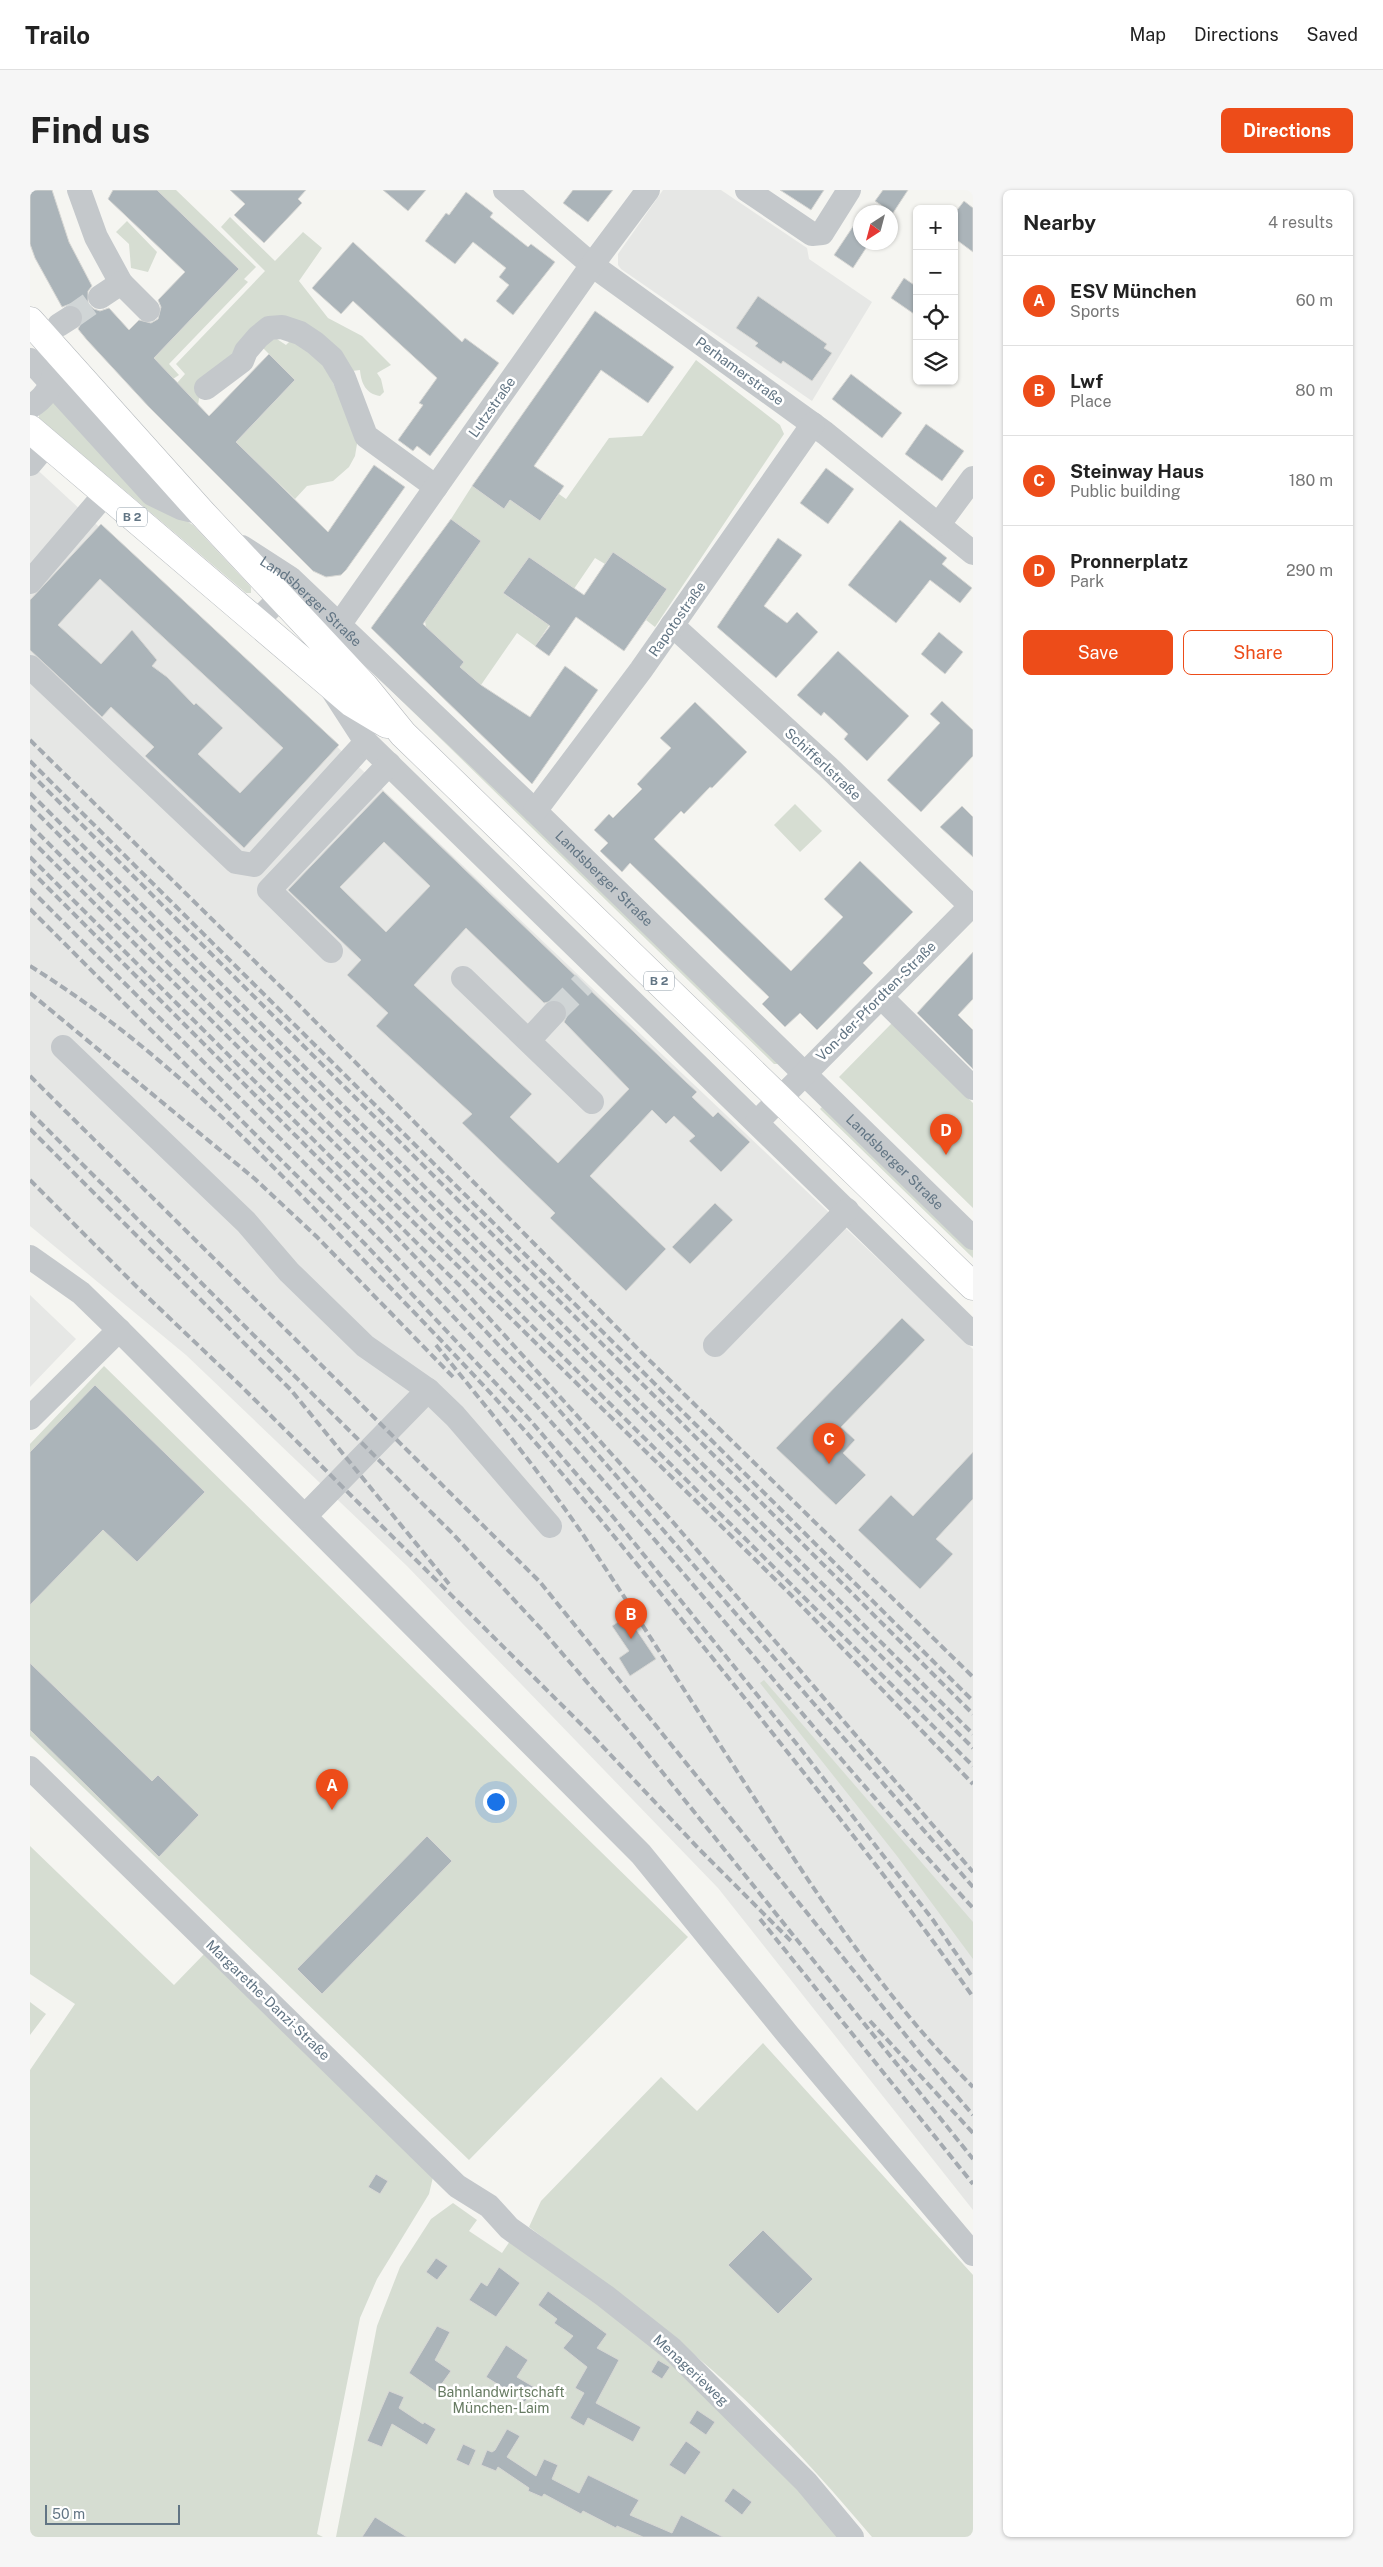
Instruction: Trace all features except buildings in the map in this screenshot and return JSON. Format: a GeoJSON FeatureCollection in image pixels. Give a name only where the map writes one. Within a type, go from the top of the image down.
{"type":"FeatureCollection","features":[{"type":"Feature","properties":{"kind":"main road","name":"Landsberger Straße"},"geometry":{"type":"LineString","coordinates":[[30,321],[202,513],[364,686],[403,734],[973,1286]]}},
{"type":"Feature","properties":{"kind":"main road","name":"Landsberger Straße"},"geometry":{"type":"LineString","coordinates":[[36,446],[105,494],[352,703],[403,734]]}},
{"type":"Feature","properties":{"kind":"street"},"geometry":{"type":"LineString","coordinates":[[79,190],[96,237],[121,283],[148,310]]}},
{"type":"Feature","properties":{"kind":"street","name":"Perhamerstraße"},"geometry":{"type":"LineString","coordinates":[[505,190],[592,264],[813,424],[973,553]]}},
{"type":"Feature","properties":{"kind":"street","name":"Lutzstraße"},"geometry":{"type":"LineString","coordinates":[[339,626],[592,264],[648,190]]}},
{"type":"Feature","properties":{"kind":"street"},"geometry":{"type":"LineString","coordinates":[[747,190],[812,234],[822,233],[849,190]]}},
{"type":"Feature","properties":{"kind":"street"},"geometry":{"type":"LineString","coordinates":[[100,297],[121,283]]}},
{"type":"Feature","properties":{"kind":"street"},"geometry":{"type":"LineString","coordinates":[[206,388],[242,361],[246,351],[269,328],[282,327],[300,334],[315,343],[332,358],[344,378],[366,436],[436,487]]}},
{"type":"Feature","properties":{"kind":"street"},"geometry":{"type":"LineString","coordinates":[[30,407],[40,401],[51,384],[59,352]]}},
{"type":"Feature","properties":{"kind":"street"},"geometry":{"type":"LineString","coordinates":[[30,360],[152,494],[181,508],[202,513]]}},
{"type":"Feature","properties":{"kind":"street","name":"Rapotostraße"},"geometry":{"type":"LineString","coordinates":[[536,812],[672,625],[813,424]]}},
{"type":"Feature","properties":{"kind":"street"},"geometry":{"type":"LineString","coordinates":[[939,524],[973,478]]}},
{"type":"Feature","properties":{"kind":"street"},"geometry":{"type":"LineString","coordinates":[[36,575],[105,494]]}},
{"type":"Feature","properties":{"kind":"street","name":"Landsberger Straße"},"geometry":{"type":"LineString","coordinates":[[224,536],[290,578],[536,812],[973,1238]]}},
{"type":"Feature","properties":{"kind":"street"},"geometry":{"type":"LineString","coordinates":[[256,622],[280,598]]}},
{"type":"Feature","properties":{"kind":"street","name":"Schifferlstraße"},"geometry":{"type":"LineString","coordinates":[[672,625],[828,767],[972,905]]}},
{"type":"Feature","properties":{"kind":"street"},"geometry":{"type":"LineString","coordinates":[[30,667],[236,862],[254,865],[366,742]]}},
{"type":"Feature","properties":{"kind":"street","name":"Landsberger Straße"},"geometry":{"type":"LineString","coordinates":[[327,681],[366,742],[591,976],[757,1122],[973,1334]]}},
{"type":"Feature","properties":{"kind":"street"},"geometry":{"type":"LineString","coordinates":[[331,951],[269,890],[389,764]]}},
{"type":"Feature","properties":{"kind":"street","name":"Von-der-Pfordten-Straße"},"geometry":{"type":"LineString","coordinates":[[779,1098],[882,998],[972,905]]}},
{"type":"Feature","properties":{"kind":"street"},"geometry":{"type":"LineString","coordinates":[[463,978],[592,1102]]}},
{"type":"Feature","properties":{"kind":"street"},"geometry":{"type":"LineString","coordinates":[[882,998],[973,1088]]}},
{"type":"Feature","properties":{"kind":"street"},"geometry":{"type":"LineString","coordinates":[[528,1040],[554,1013]]}},
{"type":"Feature","properties":{"kind":"street"},"geometry":{"type":"LineString","coordinates":[[63,1047],[246,1222],[288,1272],[365,1346],[428,1390],[455,1416],[550,1526]]}},
{"type":"Feature","properties":{"kind":"street"},"geometry":{"type":"LineString","coordinates":[[757,1122],[779,1098]]}},
{"type":"Feature","properties":{"kind":"street"},"geometry":{"type":"LineString","coordinates":[[715,1345],[847,1210]]}},
{"type":"Feature","properties":{"kind":"street"},"geometry":{"type":"LineString","coordinates":[[30,1256],[81,1293],[119,1330],[641,1854],[789,2036],[973,2254]]}},
{"type":"Feature","properties":{"kind":"street"},"geometry":{"type":"LineString","coordinates":[[32,1412],[119,1330]]}},
{"type":"Feature","properties":{"kind":"street"},"geometry":{"type":"LineString","coordinates":[[305,1516],[428,1390]]}},
{"type":"Feature","properties":{"kind":"street","name":"Margarethe-Danzi-Straße"},"geometry":{"type":"LineString","coordinates":[[30,1768],[457,2186],[489,2206],[509,2228]]}},
{"type":"Feature","properties":{"kind":"street","name":"Menagerieweg"},"geometry":{"type":"LineString","coordinates":[[509,2228],[605,2296],[672,2349],[806,2482],[852,2537]]}},
{"type":"Feature","properties":{"kind":"shaded area"},"geometry":{"type":"Polygon","coordinates":[[[663,190],[721,190],[807,248],[809,259],[872,302],[812,401],[621,269],[618,265],[618,254],[663,190]]]}},
{"type":"Feature","properties":{"kind":"shaded area"},"geometry":{"type":"Polygon","coordinates":[[[30,463],[361,769],[973,1349],[973,2210],[718,1888],[407,1566],[186,1355],[30,1226],[30,463]]]}},
{"type":"Feature","properties":{"kind":"shaded area"},"geometry":{"type":"Polygon","coordinates":[[[30,1295],[76,1339],[30,1387],[30,1295]]]}},
{"type":"Feature","properties":{"kind":"green space"},"geometry":{"type":"Polygon","coordinates":[[[156,190],[176,190],[256,267],[244,279],[248,282],[169,364],[179,375],[173,379],[154,358],[238,270],[156,190]]]}},
{"type":"Feature","properties":{"kind":"green space"},"geometry":{"type":"Polygon","coordinates":[[[230,217],[275,261],[303,232],[322,248],[299,281],[328,318],[362,336],[391,365],[377,373],[381,379],[384,392],[380,396],[371,393],[365,387],[360,370],[352,371],[287,326],[201,386],[198,405],[177,383],[185,374],[176,364],[265,271],[221,227],[230,217]]]}},
{"type":"Feature","properties":{"kind":"green space"},"geometry":{"type":"Polygon","coordinates":[[[127,221],[157,252],[148,272],[131,268],[129,244],[116,232],[127,221]]]}},
{"type":"Feature","properties":{"kind":"green space"},"geometry":{"type":"Polygon","coordinates":[[[277,339],[286,345],[290,341],[303,346],[323,361],[358,438],[355,456],[349,467],[333,481],[307,486],[295,499],[236,442],[295,380],[260,345],[267,340],[277,339]]]}},
{"type":"Feature","properties":{"kind":"green space"},"geometry":{"type":"Polygon","coordinates":[[[696,360],[780,425],[784,434],[655,627],[646,620],[667,589],[613,552],[605,564],[595,558],[535,646],[517,633],[481,685],[460,667],[463,662],[426,627],[425,621],[480,541],[451,519],[472,486],[504,509],[510,500],[540,521],[559,494],[566,499],[609,438],[642,436],[696,360]],[[529,557],[504,594],[538,618],[564,581],[529,557]]]}},
{"type":"Feature","properties":{"kind":"green space"},"geometry":{"type":"Polygon","coordinates":[[[55,398],[147,497],[193,525],[251,587],[251,593],[246,593],[39,418],[39,413],[55,398]]]}},
{"type":"Feature","properties":{"kind":"green space"},"geometry":{"type":"Polygon","coordinates":[[[315,609],[778,1062],[777,1064],[774,1064],[361,661],[315,609]]]}},
{"type":"Feature","properties":{"kind":"green space"},"geometry":{"type":"Polygon","coordinates":[[[795,804],[822,831],[800,852],[774,825],[795,804]]]}},
{"type":"Feature","properties":{"kind":"green space"},"geometry":{"type":"Polygon","coordinates":[[[892,1023],[973,1103],[973,1208],[839,1077],[892,1023]]]}},
{"type":"Feature","properties":{"kind":"green space"},"geometry":{"type":"Polygon","coordinates":[[[824,1105],[973,1250],[973,1258],[820,1109],[824,1105]]]}},
{"type":"Feature","properties":{"kind":"green space"},"geometry":{"type":"Polygon","coordinates":[[[104,1366],[688,1937],[469,2160],[30,1736],[30,1444],[104,1366]]]}},
{"type":"Feature","properties":{"kind":"green space"},"geometry":{"type":"Polygon","coordinates":[[[764,1680],[973,1922],[973,1959],[897,1856],[760,1683],[764,1680]]]}},
{"type":"Feature","properties":{"kind":"green space"},"geometry":{"type":"Polygon","coordinates":[[[30,1846],[174,1985],[207,1951],[434,2173],[429,2194],[377,2279],[360,2318],[317,2534],[323,2537],[30,2537],[30,2070],[75,2004],[30,1974],[30,1846]]]}},
{"type":"Feature","properties":{"kind":"green space"},"geometry":{"type":"Polygon","coordinates":[[[30,2002],[46,2014],[30,2035],[30,2002]]]}},
{"type":"Feature","properties":{"kind":"green space"},"geometry":{"type":"Polygon","coordinates":[[[763,2043],[973,2275],[973,2537],[872,2537],[803,2459],[729,2385],[656,2323],[529,2227],[541,2201],[661,2077],[697,2111],[763,2043]]]}},
{"type":"Feature","properties":{"kind":"green space","name":"Bahnlandwirtschaft München-Laim"},"geometry":{"type":"Polygon","coordinates":[[[453,2203],[477,2220],[469,2231],[502,2253],[510,2241],[658,2345],[795,2485],[841,2537],[336,2537],[377,2326],[400,2267],[431,2219],[453,2203]]]}},
{"type":"Feature","properties":{"kind":"tunnel"},"geometry":{"type":"LineString","coordinates":[[70,318],[100,297]]}},
{"type":"Feature","properties":{"kind":"tunnel"},"geometry":{"type":"LineString","coordinates":[[554,1013],[584,983]]}},
{"type":"Feature","properties":{"kind":"railway"},"geometry":{"type":"LineString","coordinates":[[30,740],[293,999],[640,1351],[973,1677]]}},
{"type":"Feature","properties":{"kind":"railway"},"geometry":{"type":"LineString","coordinates":[[30,761],[973,1701]]}},
{"type":"Feature","properties":{"kind":"railway"},"geometry":{"type":"LineString","coordinates":[[30,773],[973,1714]]}},
{"type":"Feature","properties":{"kind":"railway"},"geometry":{"type":"LineString","coordinates":[[30,793],[973,1734]]}},
{"type":"Feature","properties":{"kind":"railway"},"geometry":{"type":"LineString","coordinates":[[30,806],[973,1748]]}},
{"type":"Feature","properties":{"kind":"railway"},"geometry":{"type":"LineString","coordinates":[[30,825],[973,1766]]}},
{"type":"Feature","properties":{"kind":"railway"},"geometry":{"type":"LineString","coordinates":[[30,839],[399,1208],[790,1594],[973,1784]]}},
{"type":"Feature","properties":{"kind":"railway"},"geometry":{"type":"LineString","coordinates":[[30,857],[461,1287],[672,1521],[973,1872]]}},
{"type":"Feature","properties":{"kind":"railway"},"geometry":{"type":"LineString","coordinates":[[30,870],[383,1223],[546,1395],[973,1887]]}},
{"type":"Feature","properties":{"kind":"railway"},"geometry":{"type":"LineString","coordinates":[[30,889],[290,1148],[481,1346],[598,1474],[864,1786],[973,1908]]}},
{"type":"Feature","properties":{"kind":"railway"},"geometry":{"type":"LineString","coordinates":[[30,909],[366,1245],[530,1420],[614,1518],[800,1748],[933,1920],[973,1978]]}},
{"type":"Feature","properties":{"kind":"railway"},"geometry":{"type":"LineString","coordinates":[[30,966],[80,999],[127,1034],[216,1111],[300,1194],[502,1406],[541,1449],[751,1706],[892,1886],[973,1997]]}},
{"type":"Feature","properties":{"kind":"railway"},"geometry":{"type":"LineString","coordinates":[[30,993],[255,1179],[317,1237],[454,1378]]}},
{"type":"Feature","properties":{"kind":"railway"},"geometry":{"type":"LineString","coordinates":[[30,1076],[540,1582],[920,2053],[973,2115]]}},
{"type":"Feature","properties":{"kind":"railway"},"geometry":{"type":"LineString","coordinates":[[30,1112],[452,1533],[543,1631],[634,1737],[973,2159]]}},
{"type":"Feature","properties":{"kind":"railway"},"geometry":{"type":"LineString","coordinates":[[30,1129],[291,1390],[449,1584]]}},
{"type":"Feature","properties":{"kind":"railway"},"geometry":{"type":"LineString","coordinates":[[30,1180],[138,1288],[242,1387],[591,1734],[700,1850],[791,1941]]}},
{"type":"Feature","properties":{"kind":"railway"},"geometry":{"type":"LineString","coordinates":[[436,1345],[514,1442],[588,1542],[781,1839],[870,1968],[937,2049],[973,2087]]}},
{"type":"Feature","properties":{"kind":"railway"},"geometry":{"type":"LineString","coordinates":[[760,1919],[973,2184]]}},
{"type":"Feature","properties":{"kind":"railway"},"geometry":{"type":"LineString","coordinates":[[870,2021],[973,2133]]}},
{"type":"Feature","properties":{"kind":"place","name":"Pronnerplatz"},"geometry":{"type":"Point","coordinates":[946,1155]}},
{"type":"Feature","properties":{"kind":"place","name":"Steinway Haus"},"geometry":{"type":"Point","coordinates":[829,1464]}},
{"type":"Feature","properties":{"kind":"place","name":"Lwf"},"geometry":{"type":"Point","coordinates":[631,1639]}},
{"type":"Feature","properties":{"kind":"place","name":"ESV München"},"geometry":{"type":"Point","coordinates":[332,1810]}}]}
